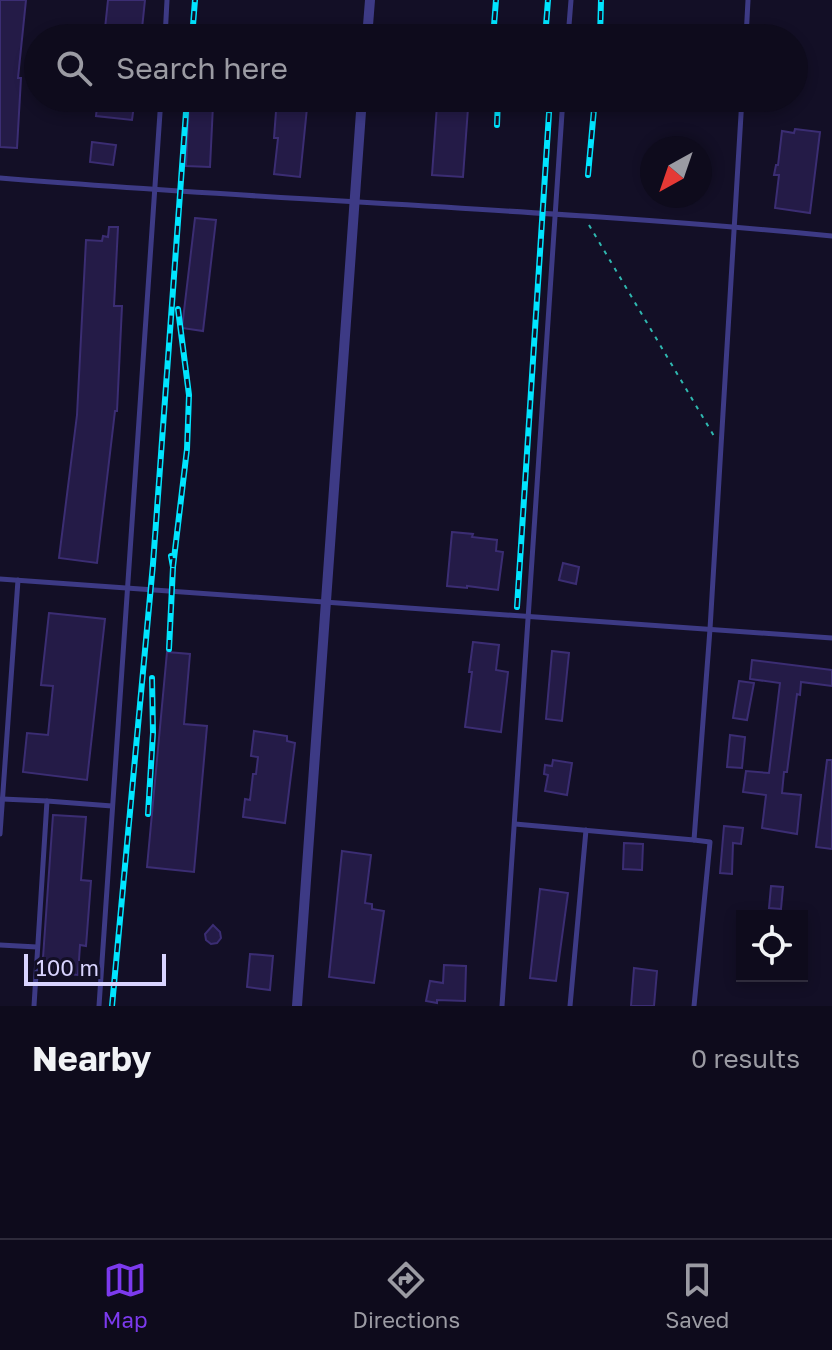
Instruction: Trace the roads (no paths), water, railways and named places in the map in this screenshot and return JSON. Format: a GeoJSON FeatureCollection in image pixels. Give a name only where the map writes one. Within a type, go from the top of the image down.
{"type":"FeatureCollection","features":[{"type":"Feature","properties":{"kind":"street"},"geometry":{"type":"LineString","coordinates":[[368,24],[370,0]]}},
{"type":"Feature","properties":{"kind":"street"},"geometry":{"type":"LineString","coordinates":[[297,1006],[361,112]]}},
{"type":"Feature","properties":{"kind":"lane"},"geometry":{"type":"LineString","coordinates":[[166,24],[167,0]]}},
{"type":"Feature","properties":{"kind":"lane"},"geometry":{"type":"LineString","coordinates":[[569,24],[571,0]]}},
{"type":"Feature","properties":{"kind":"lane"},"geometry":{"type":"LineString","coordinates":[[747,24],[748,0]]}},
{"type":"Feature","properties":{"kind":"lane"},"geometry":{"type":"LineString","coordinates":[[99,1006],[160,112]]}},
{"type":"Feature","properties":{"kind":"lane"},"geometry":{"type":"LineString","coordinates":[[502,1006],[562,112]]}},
{"type":"Feature","properties":{"kind":"lane"},"geometry":{"type":"LineString","coordinates":[[694,840],[741,112]]}},
{"type":"Feature","properties":{"kind":"lane"},"geometry":{"type":"LineString","coordinates":[[0,178],[154,191],[734,226],[832,236]]}},
{"type":"Feature","properties":{"kind":"lane"},"geometry":{"type":"LineString","coordinates":[[0,579],[832,638]]}},
{"type":"Feature","properties":{"kind":"lane"},"geometry":{"type":"LineString","coordinates":[[0,834],[18,580]]}},
{"type":"Feature","properties":{"kind":"lane"},"geometry":{"type":"LineString","coordinates":[[1,799],[112,806]]}},
{"type":"Feature","properties":{"kind":"lane"},"geometry":{"type":"LineString","coordinates":[[34,1006],[47,801]]}},
{"type":"Feature","properties":{"kind":"lane"},"geometry":{"type":"LineString","coordinates":[[515,824],[710,842],[694,1006]]}},
{"type":"Feature","properties":{"kind":"lane"},"geometry":{"type":"LineString","coordinates":[[570,1006],[586,830]]}},
{"type":"Feature","properties":{"kind":"lane"},"geometry":{"type":"LineString","coordinates":[[0,945],[37,947]]}},
{"type":"Feature","properties":{"kind":"railway"},"geometry":{"type":"LineString","coordinates":[[193,24],[195,0]]}},
{"type":"Feature","properties":{"kind":"railway"},"geometry":{"type":"LineString","coordinates":[[494,24],[496,0]]}},
{"type":"Feature","properties":{"kind":"railway"},"geometry":{"type":"LineString","coordinates":[[546,24],[548,0]]}},
{"type":"Feature","properties":{"kind":"railway"},"geometry":{"type":"LineString","coordinates":[[600,24],[601,0]]}},
{"type":"Feature","properties":{"kind":"railway"},"geometry":{"type":"LineString","coordinates":[[112,1006],[153,564],[186,112]]}},
{"type":"Feature","properties":{"kind":"railway"},"geometry":{"type":"LineString","coordinates":[[497,112],[497,125]]}},
{"type":"Feature","properties":{"kind":"railway"},"geometry":{"type":"LineString","coordinates":[[517,607],[549,112]]}},
{"type":"Feature","properties":{"kind":"railway"},"geometry":{"type":"LineString","coordinates":[[588,175],[594,112]]}},
{"type":"Feature","properties":{"kind":"railway"},"geometry":{"type":"LineString","coordinates":[[173,567],[187,449],[189,395],[178,309]]}},
{"type":"Feature","properties":{"kind":"railway"},"geometry":{"type":"LineString","coordinates":[[169,649],[171,556]]}},
{"type":"Feature","properties":{"kind":"railway"},"geometry":{"type":"LineString","coordinates":[[148,814],[153,733],[152,678]]}}]}
